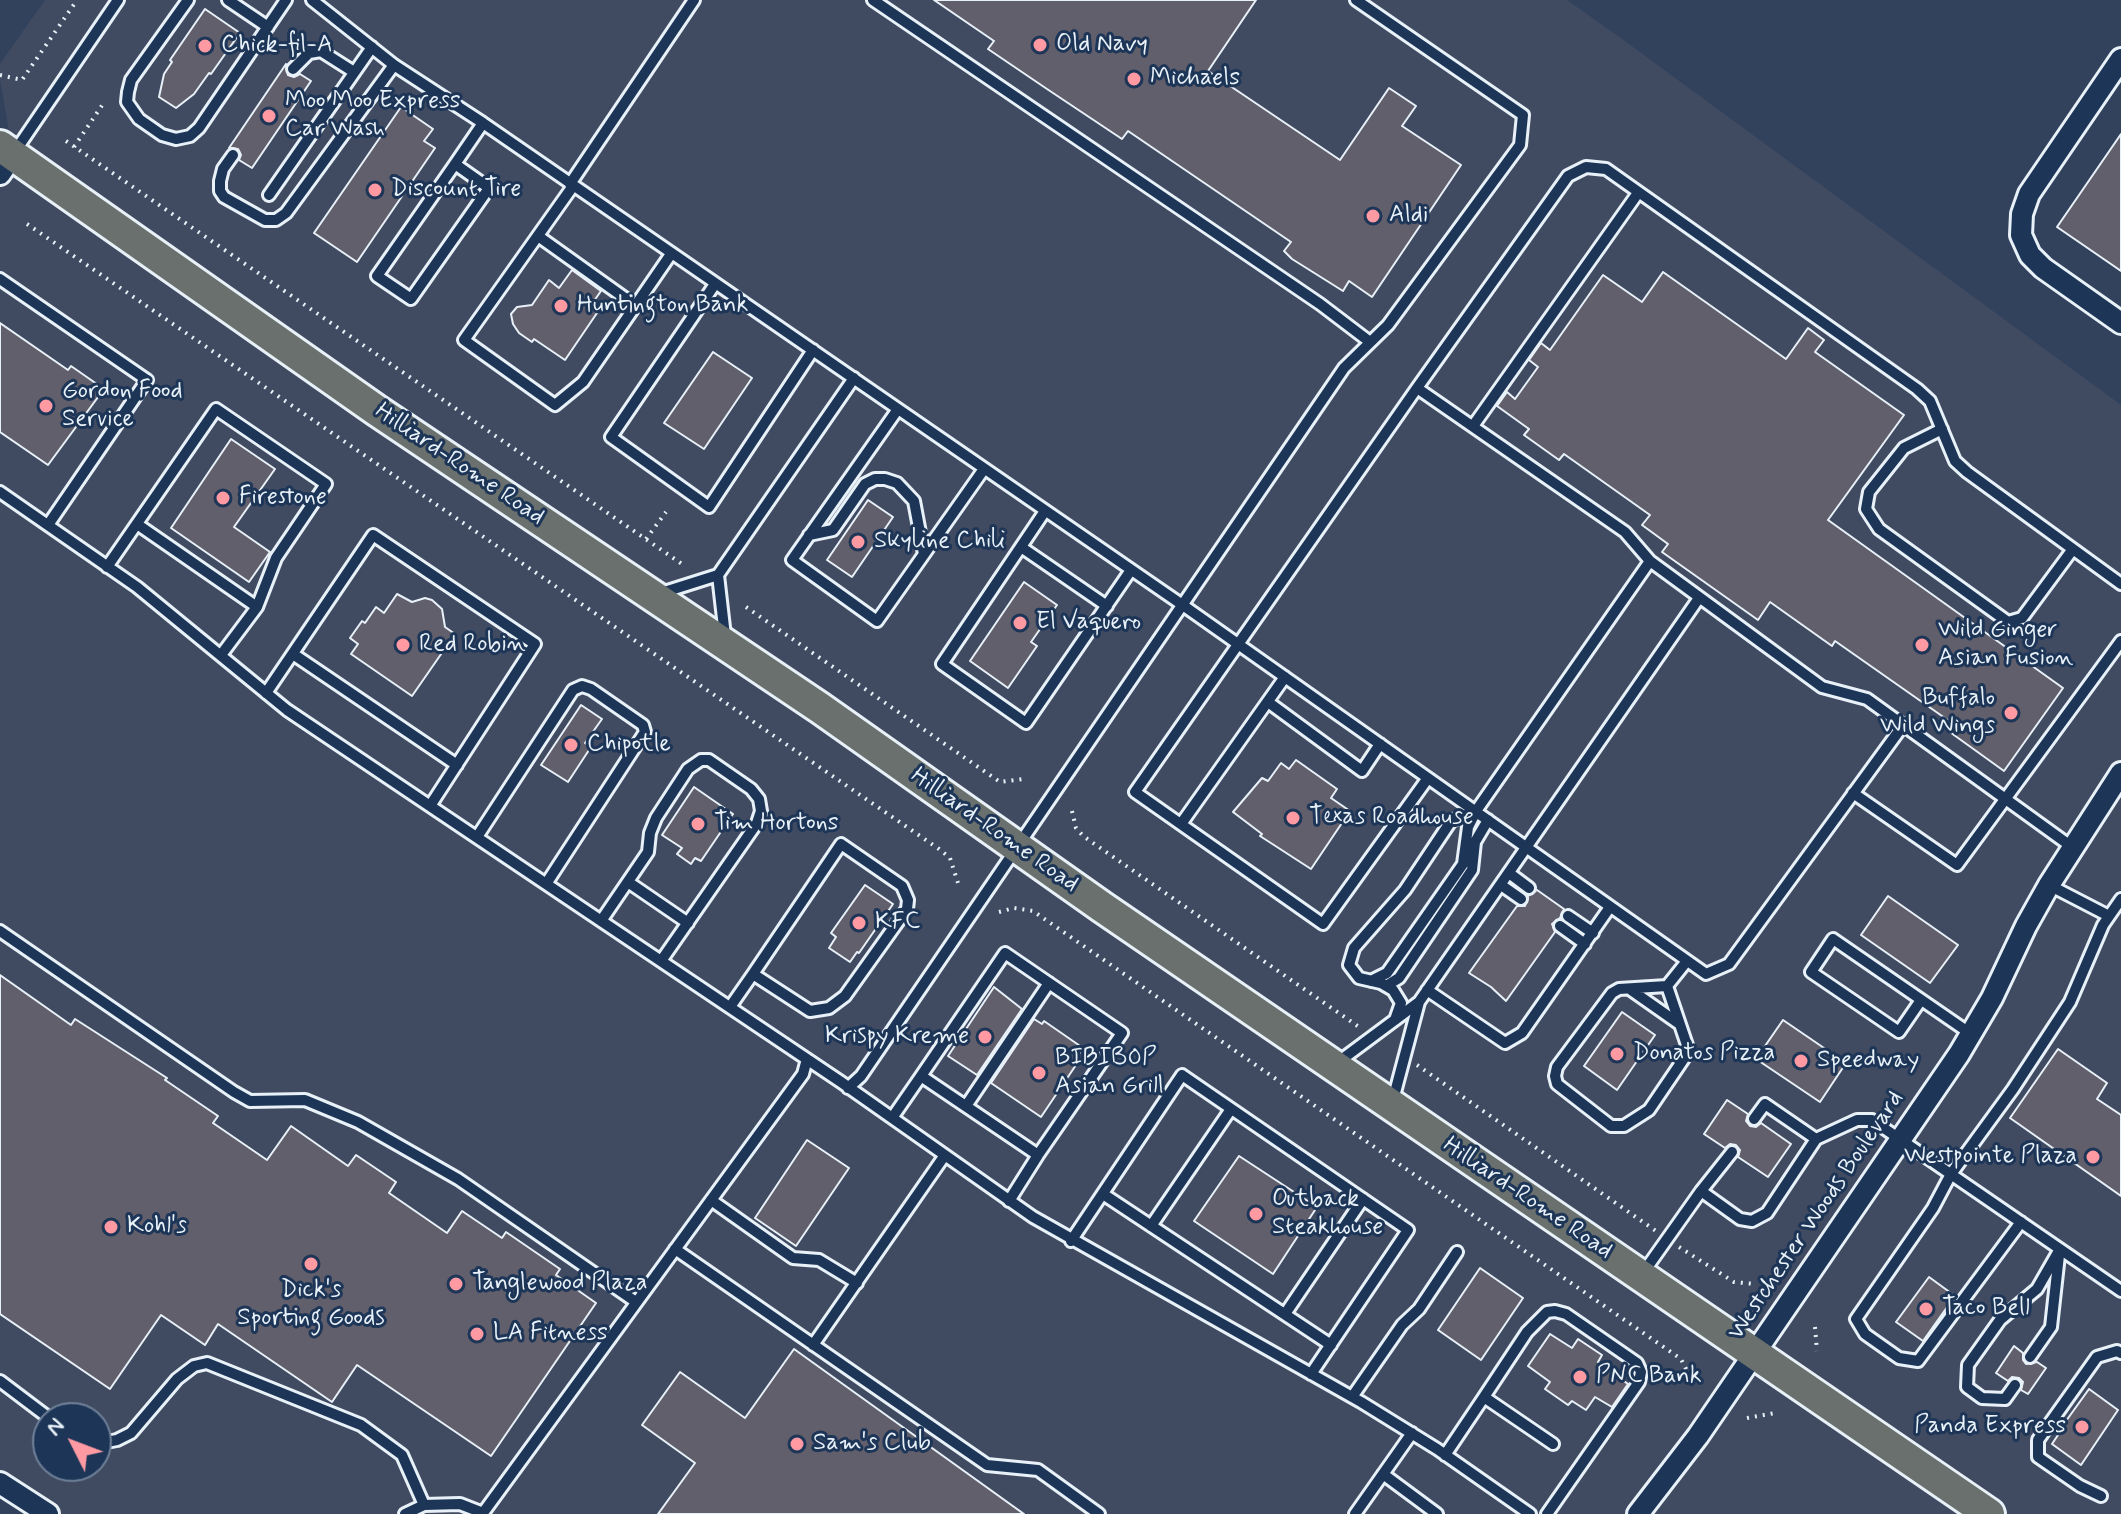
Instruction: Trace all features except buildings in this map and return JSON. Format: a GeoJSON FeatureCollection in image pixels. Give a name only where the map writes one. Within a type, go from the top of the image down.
{"type":"FeatureCollection","features":[{"type":"Feature","properties":{"kind":"main road","name":"Hilliard-Rome Road"},"geometry":{"type":"LineString","coordinates":[[4,158],[726,645],[1391,1106],[1989,1514]]}},
{"type":"Feature","properties":{"kind":"street"},"geometry":{"type":"LineString","coordinates":[[2121,59],[2029,194],[2022,214],[2021,235],[2030,255],[2043,268],[2121,323]]}},
{"type":"Feature","properties":{"kind":"street","name":"Westchester Woods Boulevard"},"geometry":{"type":"LineString","coordinates":[[1638,1514],[1698,1436],[1971,1034],[2049,885],[2121,773]]}},
{"type":"Feature","properties":{"kind":"street"},"geometry":{"type":"LineString","coordinates":[[0,1483],[48,1514]]}},
{"type":"Feature","properties":{"kind":"lane"},"geometry":{"type":"LineString","coordinates":[[4,158],[118,0]]}},
{"type":"Feature","properties":{"kind":"lane"},"geometry":{"type":"LineString","coordinates":[[188,0],[131,80],[127,102],[139,119],[162,135],[176,139],[190,136],[199,128],[286,0]]}},
{"type":"Feature","properties":{"kind":"lane"},"geometry":{"type":"LineString","coordinates":[[228,0],[268,27]]}},
{"type":"Feature","properties":{"kind":"lane"},"geometry":{"type":"LineString","coordinates":[[312,0],[394,65],[483,123],[1184,606],[1706,974],[1729,964],[1904,724]]}},
{"type":"Feature","properties":{"kind":"lane"},"geometry":{"type":"LineString","coordinates":[[671,254],[583,382],[555,405],[464,340],[538,236],[694,0]]}},
{"type":"Feature","properties":{"kind":"lane"},"geometry":{"type":"LineString","coordinates":[[873,0],[1320,304],[1370,342]]}},
{"type":"Feature","properties":{"kind":"lane"},"geometry":{"type":"LineString","coordinates":[[848,1088],[861,1076],[1344,368],[1388,325],[1520,145],[1523,115],[1356,0]]}},
{"type":"Feature","properties":{"kind":"lane"},"geometry":{"type":"LineString","coordinates":[[269,195],[372,47]]}},
{"type":"Feature","properties":{"kind":"lane"},"geometry":{"type":"LineString","coordinates":[[293,69],[309,53],[321,51],[354,72]]}},
{"type":"Feature","properties":{"kind":"lane"},"geometry":{"type":"LineString","coordinates":[[233,155],[223,169],[220,191],[224,197],[265,220],[276,220],[286,213],[394,65]]}},
{"type":"Feature","properties":{"kind":"lane"},"geometry":{"type":"LineString","coordinates":[[455,164],[489,188],[411,299],[377,276],[483,123]]}},
{"type":"Feature","properties":{"kind":"lane"},"geometry":{"type":"LineString","coordinates":[[1428,778],[1323,924],[1135,792],[1568,176],[1586,167],[1606,169],[1917,389],[1930,401],[1955,461],[2121,584]]}},
{"type":"Feature","properties":{"kind":"lane"},"geometry":{"type":"LineString","coordinates":[[1473,426],[1638,193]]}},
{"type":"Feature","properties":{"kind":"lane"},"geometry":{"type":"LineString","coordinates":[[538,236],[636,306]]}},
{"type":"Feature","properties":{"kind":"lane"},"geometry":{"type":"LineString","coordinates":[[0,279],[147,380],[48,525]]}},
{"type":"Feature","properties":{"kind":"lane"},"geometry":{"type":"LineString","coordinates":[[715,284],[611,437],[709,507],[813,350]]}},
{"type":"Feature","properties":{"kind":"lane"},"geometry":{"type":"LineString","coordinates":[[653,596],[718,575],[854,378]]}},
{"type":"Feature","properties":{"kind":"lane"},"geometry":{"type":"LineString","coordinates":[[1417,388],[1625,532],[1650,561],[1822,687],[1867,699],[2072,847]]}},
{"type":"Feature","properties":{"kind":"lane"},"geometry":{"type":"LineString","coordinates":[[107,567],[216,409],[326,484],[276,558],[257,607],[221,655]]}},
{"type":"Feature","properties":{"kind":"lane"},"geometry":{"type":"LineString","coordinates":[[898,409],[792,560],[877,621],[984,469]]}},
{"type":"Feature","properties":{"kind":"lane"},"geometry":{"type":"LineString","coordinates":[[1942,429],[1904,448],[1869,492],[1866,509],[1879,529],[2008,622],[2022,618],[2073,549]]}},
{"type":"Feature","properties":{"kind":"lane"},"geometry":{"type":"LineString","coordinates":[[809,535],[833,530],[865,484],[875,479],[885,479],[897,483],[914,501],[924,554]]}},
{"type":"Feature","properties":{"kind":"lane"},"geometry":{"type":"LineString","coordinates":[[0,492],[137,587],[287,710],[807,1059],[1009,1201],[1071,1241],[1412,1433],[1530,1514]]}},
{"type":"Feature","properties":{"kind":"lane"},"geometry":{"type":"LineString","coordinates":[[1045,511],[942,664],[1026,723],[1131,570]]}},
{"type":"Feature","properties":{"kind":"lane"},"geometry":{"type":"LineString","coordinates":[[137,524],[257,607]]}},
{"type":"Feature","properties":{"kind":"lane"},"geometry":{"type":"LineString","coordinates":[[266,693],[373,535],[535,644],[430,806]]}},
{"type":"Feature","properties":{"kind":"lane"},"geometry":{"type":"LineString","coordinates":[[1021,547],[1107,606]]}},
{"type":"Feature","properties":{"kind":"lane"},"geometry":{"type":"LineString","coordinates":[[1371,981],[1387,973],[1463,864],[1468,827],[1476,811],[1650,561]]}},
{"type":"Feature","properties":{"kind":"lane"},"geometry":{"type":"LineString","coordinates":[[718,575],[726,645]]}},
{"type":"Feature","properties":{"kind":"lane"},"geometry":{"type":"LineString","coordinates":[[1391,1106],[1419,1002],[1699,598]]}},
{"type":"Feature","properties":{"kind":"lane"},"geometry":{"type":"LineString","coordinates":[[1853,793],[1957,865],[2121,641]]}},
{"type":"Feature","properties":{"kind":"lane"},"geometry":{"type":"LineString","coordinates":[[293,654],[457,765]]}},
{"type":"Feature","properties":{"kind":"lane"},"geometry":{"type":"LineString","coordinates":[[1181,824],[1285,677]]}},
{"type":"Feature","properties":{"kind":"lane"},"geometry":{"type":"LineString","coordinates":[[477,837],[573,690],[582,686],[591,689],[643,725],[645,732],[546,884]]}},
{"type":"Feature","properties":{"kind":"lane"},"geometry":{"type":"LineString","coordinates":[[1268,702],[1362,771],[1380,744]]}},
{"type":"Feature","properties":{"kind":"lane"},"geometry":{"type":"LineString","coordinates":[[601,921],[648,852],[650,833],[656,818],[688,769],[701,760],[709,760],[751,789],[759,799],[761,811],[757,823],[661,961]]}},
{"type":"Feature","properties":{"kind":"lane"},"geometry":{"type":"LineString","coordinates":[[1394,1021],[1401,1003],[1393,990],[1359,978],[1349,965],[1354,948],[1405,890],[1451,821],[1476,811]]}},
{"type":"Feature","properties":{"kind":"lane"},"geometry":{"type":"LineString","coordinates":[[1386,986],[1399,978],[1472,870],[1475,842],[1488,820]]}},
{"type":"Feature","properties":{"kind":"lane"},"geometry":{"type":"LineString","coordinates":[[730,1007],[841,844],[902,886],[908,900],[907,909],[845,996],[829,1008],[810,1011],[753,974]]}},
{"type":"Feature","properties":{"kind":"lane"},"geometry":{"type":"LineString","coordinates":[[1509,873],[1529,888]]}},
{"type":"Feature","properties":{"kind":"lane"},"geometry":{"type":"LineString","coordinates":[[628,882],[688,923]]}},
{"type":"Feature","properties":{"kind":"lane"},"geometry":{"type":"LineString","coordinates":[[1501,885],[1521,899]]}},
{"type":"Feature","properties":{"kind":"lane"},"geometry":{"type":"LineString","coordinates":[[2049,885],[2109,916]]}},
{"type":"Feature","properties":{"kind":"lane"},"geometry":{"type":"LineString","coordinates":[[2021,1222],[1918,1361],[1899,1358],[1865,1334],[1856,1319],[1933,1208],[1951,1174],[2057,1023],[2070,1002],[2103,925],[2121,899]]}},
{"type":"Feature","properties":{"kind":"lane"},"geometry":{"type":"LineString","coordinates":[[1427,990],[1505,1043],[1522,1033],[1610,907]]}},
{"type":"Feature","properties":{"kind":"lane"},"geometry":{"type":"LineString","coordinates":[[1568,916],[1593,933]]}},
{"type":"Feature","properties":{"kind":"lane"},"geometry":{"type":"LineString","coordinates":[[1560,926],[1585,944]]}},
{"type":"Feature","properties":{"kind":"lane"},"geometry":{"type":"LineString","coordinates":[[0,931],[234,1092],[250,1101],[305,1100],[358,1122],[458,1179],[636,1302]]}},
{"type":"Feature","properties":{"kind":"lane"},"geometry":{"type":"LineString","coordinates":[[1921,1000],[1899,1032],[1811,972],[1833,939],[1971,1034]]}},
{"type":"Feature","properties":{"kind":"lane"},"geometry":{"type":"LineString","coordinates":[[892,1118],[1005,953],[1122,1033],[1009,1201]]}},
{"type":"Feature","properties":{"kind":"lane"},"geometry":{"type":"LineString","coordinates":[[1667,986],[1689,1051],[1649,1110],[1624,1126],[1611,1126],[1564,1091],[1555,1076],[1557,1067],[1602,1002],[1619,989],[1667,986],[1687,961]]}},
{"type":"Feature","properties":{"kind":"lane"},"geometry":{"type":"LineString","coordinates":[[966,1106],[1049,983]]}},
{"type":"Feature","properties":{"kind":"lane"},"geometry":{"type":"LineString","coordinates":[[1631,990],[1680,1024]]}},
{"type":"Feature","properties":{"kind":"lane"},"geometry":{"type":"LineString","coordinates":[[1334,1065],[1419,1002]]}},
{"type":"Feature","properties":{"kind":"lane"},"geometry":{"type":"LineString","coordinates":[[405,1514],[424,1505],[460,1504],[483,1514],[803,1074],[807,1059]]}},
{"type":"Feature","properties":{"kind":"lane"},"geometry":{"type":"LineString","coordinates":[[1071,1241],[1182,1075],[1408,1230],[1311,1374]]}},
{"type":"Feature","properties":{"kind":"lane"},"geometry":{"type":"LineString","coordinates":[[921,1076],[1038,1155]]}},
{"type":"Feature","properties":{"kind":"lane"},"geometry":{"type":"LineString","coordinates":[[1754,1119],[1765,1104],[1816,1139]]}},
{"type":"Feature","properties":{"kind":"lane"},"geometry":{"type":"LineString","coordinates":[[1151,1226],[1231,1109]]}},
{"type":"Feature","properties":{"kind":"lane"},"geometry":{"type":"LineString","coordinates":[[1701,1191],[1740,1219],[1752,1221],[1767,1213],[1816,1139],[1857,1120],[1872,1120],[2121,1291]]}},
{"type":"Feature","properties":{"kind":"lane"},"geometry":{"type":"LineString","coordinates":[[1641,1277],[1732,1152]]}},
{"type":"Feature","properties":{"kind":"lane"},"geometry":{"type":"LineString","coordinates":[[813,1345],[945,1155]]}},
{"type":"Feature","properties":{"kind":"lane"},"geometry":{"type":"LineString","coordinates":[[1103,1194],[1331,1345]]}},
{"type":"Feature","properties":{"kind":"lane"},"geometry":{"type":"LineString","coordinates":[[1285,1314],[1363,1199]]}},
{"type":"Feature","properties":{"kind":"lane"},"geometry":{"type":"LineString","coordinates":[[711,1200],[793,1258],[819,1260],[857,1283]]}},
{"type":"Feature","properties":{"kind":"lane"},"geometry":{"type":"LineString","coordinates":[[675,1249],[987,1465],[1038,1470],[1099,1514]]}},
{"type":"Feature","properties":{"kind":"lane"},"geometry":{"type":"LineString","coordinates":[[2030,1357],[2051,1327],[2060,1249]]}},
{"type":"Feature","properties":{"kind":"lane"},"geometry":{"type":"LineString","coordinates":[[2015,1385],[2005,1399],[1982,1398],[1967,1387],[1968,1365],[2000,1320],[2037,1289],[2060,1249]]}},
{"type":"Feature","properties":{"kind":"lane"},"geometry":{"type":"LineString","coordinates":[[1352,1397],[1402,1325],[1419,1309],[1457,1252]]}},
{"type":"Feature","properties":{"kind":"lane"},"geometry":{"type":"LineString","coordinates":[[1445,1455],[1527,1332],[1547,1312],[1566,1314],[1637,1363],[1641,1372],[1639,1382],[1547,1514]]}},
{"type":"Feature","properties":{"kind":"lane"},"geometry":{"type":"LineString","coordinates":[[2101,1496],[2080,1486],[2038,1457],[2038,1440],[2097,1357],[2117,1351],[2121,1353]]}},
{"type":"Feature","properties":{"kind":"lane"},"geometry":{"type":"LineString","coordinates":[[112,1441],[131,1433],[177,1379],[194,1366],[207,1363],[370,1431],[402,1455],[424,1505]]}},
{"type":"Feature","properties":{"kind":"lane"},"geometry":{"type":"LineString","coordinates":[[0,1381],[32,1405]]}},
{"type":"Feature","properties":{"kind":"lane"},"geometry":{"type":"LineString","coordinates":[[1484,1397],[1553,1444]]}},
{"type":"Feature","properties":{"kind":"lane"},"geometry":{"type":"LineString","coordinates":[[1355,1514],[1412,1433]]}},
{"type":"Feature","properties":{"kind":"lane"},"geometry":{"type":"LineString","coordinates":[[1383,1474],[1437,1514]]}},
{"type":"Feature","properties":{"kind":"path"},"geometry":{"type":"LineString","coordinates":[[0,75],[22,80],[77,0]]}},
{"type":"Feature","properties":{"kind":"path"},"geometry":{"type":"LineString","coordinates":[[74,147],[105,101]]}},
{"type":"Feature","properties":{"kind":"path"},"geometry":{"type":"LineString","coordinates":[[66,141],[682,564]]}},
{"type":"Feature","properties":{"kind":"path"},"geometry":{"type":"LineString","coordinates":[[27,224],[939,849],[950,858],[958,883]]}},
{"type":"Feature","properties":{"kind":"path"},"geometry":{"type":"LineString","coordinates":[[646,539],[666,512]]}},
{"type":"Feature","properties":{"kind":"path"},"geometry":{"type":"LineString","coordinates":[[746,607],[1000,782],[1024,779]]}},
{"type":"Feature","properties":{"kind":"path"},"geometry":{"type":"LineString","coordinates":[[999,912],[1014,908],[1033,911],[1681,1359],[1690,1377]]}},
{"type":"Feature","properties":{"kind":"path"},"geometry":{"type":"LineString","coordinates":[[1734,1282],[1755,1284]]}},
{"type":"Feature","properties":{"kind":"path"},"geometry":{"type":"LineString","coordinates":[[1815,1327],[1817,1351]]}},
{"type":"Feature","properties":{"kind":"path"},"geometry":{"type":"LineString","coordinates":[[1747,1418],[1775,1413]]}},
{"type":"Feature","properties":{"kind":"shaded area"},"geometry":{"type":"Polygon","coordinates":[[[45,0],[1567,0],[2121,405],[2121,1514],[48,1514],[0,1483],[0,174],[13,155],[0,64],[45,0]]]}},
{"type":"Feature","properties":{"kind":"place","name":"Old Navy"},"geometry":{"type":"Point","coordinates":[1040,45]}},
{"type":"Feature","properties":{"kind":"place","name":"Chick-fil-A"},"geometry":{"type":"Point","coordinates":[205,46]}},
{"type":"Feature","properties":{"kind":"place","name":"Michaels"},"geometry":{"type":"Point","coordinates":[1134,79]}},
{"type":"Feature","properties":{"kind":"place","name":"Moo Moo Express Car Wash"},"geometry":{"type":"Point","coordinates":[269,116]}},
{"type":"Feature","properties":{"kind":"place","name":"Discount Tire"},"geometry":{"type":"Point","coordinates":[375,190]}},
{"type":"Feature","properties":{"kind":"place","name":"Aldi"},"geometry":{"type":"Point","coordinates":[1373,216]}},
{"type":"Feature","properties":{"kind":"place","name":"Huntington Bank"},"geometry":{"type":"Point","coordinates":[561,306]}},
{"type":"Feature","properties":{"kind":"place","name":"Gordon Food Service"},"geometry":{"type":"Point","coordinates":[46,406]}},
{"type":"Feature","properties":{"kind":"place","name":"Firestone"},"geometry":{"type":"Point","coordinates":[223,498]}},
{"type":"Feature","properties":{"kind":"place","name":"Skyline Chili"},"geometry":{"type":"Point","coordinates":[858,542]}},
{"type":"Feature","properties":{"kind":"place","name":"El Vaquero"},"geometry":{"type":"Point","coordinates":[1020,623]}},
{"type":"Feature","properties":{"kind":"place","name":"Red Robin"},"geometry":{"type":"Point","coordinates":[403,645]}},
{"type":"Feature","properties":{"kind":"place","name":"Wild Ginger Asian Fusion"},"geometry":{"type":"Point","coordinates":[1922,645]}},
{"type":"Feature","properties":{"kind":"place","name":"Buffalo Wild Wings"},"geometry":{"type":"Point","coordinates":[2011,713]}},
{"type":"Feature","properties":{"kind":"place","name":"Chipotle"},"geometry":{"type":"Point","coordinates":[571,745]}},
{"type":"Feature","properties":{"kind":"place","name":"Texas Roadhouse"},"geometry":{"type":"Point","coordinates":[1293,818]}},
{"type":"Feature","properties":{"kind":"place","name":"Tim Hortons"},"geometry":{"type":"Point","coordinates":[698,824]}},
{"type":"Feature","properties":{"kind":"place","name":"KFC"},"geometry":{"type":"Point","coordinates":[859,923]}},
{"type":"Feature","properties":{"kind":"place","name":"Krispy Kreme"},"geometry":{"type":"Point","coordinates":[985,1037]}},
{"type":"Feature","properties":{"kind":"place","name":"Donatos Pizza"},"geometry":{"type":"Point","coordinates":[1617,1054]}},
{"type":"Feature","properties":{"kind":"place","name":"Speedway"},"geometry":{"type":"Point","coordinates":[1801,1061]}},
{"type":"Feature","properties":{"kind":"place","name":"BIBIBOP Asian Grill"},"geometry":{"type":"Point","coordinates":[1039,1073]}},
{"type":"Feature","properties":{"kind":"place","name":"Westpointe Plaza"},"geometry":{"type":"Point","coordinates":[2093,1157]}},
{"type":"Feature","properties":{"kind":"place","name":"Outback Steakhouse"},"geometry":{"type":"Point","coordinates":[1256,1214]}},
{"type":"Feature","properties":{"kind":"place","name":"Kohl's"},"geometry":{"type":"Point","coordinates":[111,1227]}},
{"type":"Feature","properties":{"kind":"place","name":"Dick's Sporting Goods"},"geometry":{"type":"Point","coordinates":[311,1264]}},
{"type":"Feature","properties":{"kind":"place","name":"Tanglewood Plaza"},"geometry":{"type":"Point","coordinates":[456,1284]}},
{"type":"Feature","properties":{"kind":"place","name":"Taco Bell"},"geometry":{"type":"Point","coordinates":[1926,1309]}},
{"type":"Feature","properties":{"kind":"place","name":"LA Fitness"},"geometry":{"type":"Point","coordinates":[477,1334]}},
{"type":"Feature","properties":{"kind":"place","name":"PNC Bank"},"geometry":{"type":"Point","coordinates":[1580,1377]}},
{"type":"Feature","properties":{"kind":"place","name":"Panda Express"},"geometry":{"type":"Point","coordinates":[2082,1427]}},
{"type":"Feature","properties":{"kind":"place","name":"Sam's Club"},"geometry":{"type":"Point","coordinates":[797,1444]}}]}
